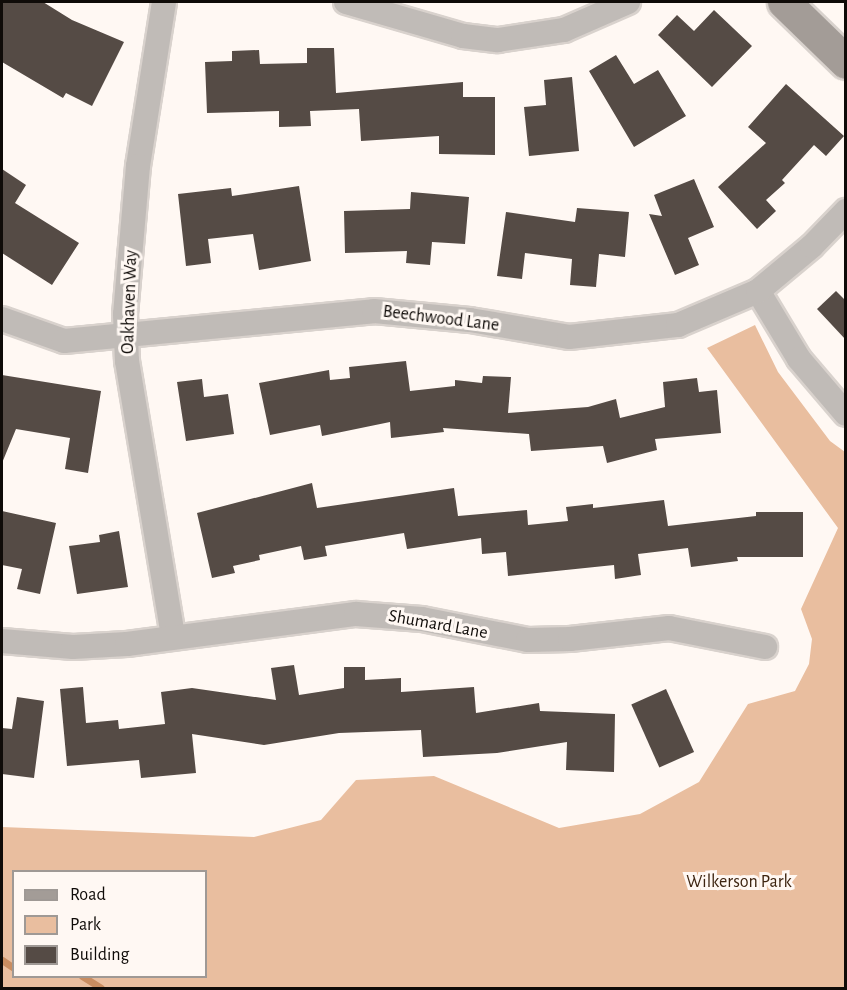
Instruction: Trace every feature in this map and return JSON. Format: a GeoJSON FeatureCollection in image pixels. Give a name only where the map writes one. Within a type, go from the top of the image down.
{"type":"FeatureCollection","features":[{"type":"Feature","properties":{"kind":"main road"},"geometry":{"type":"LineString","coordinates":[[784,2],[846,62]]}},
{"type":"Feature","properties":{"kind":"street","name":"Oakhaven Way"},"geometry":{"type":"LineString","coordinates":[[164,2],[138,166],[126,336],[173,637]]}},
{"type":"Feature","properties":{"kind":"street"},"geometry":{"type":"LineString","coordinates":[[346,2],[463,36],[498,40],[564,30],[628,2]]}},
{"type":"Feature","properties":{"kind":"street","name":"Beechwood Lane"},"geometry":{"type":"LineString","coordinates":[[2,319],[64,341],[374,311],[470,320],[568,337],[678,325],[758,291],[812,246],[846,211]]}},
{"type":"Feature","properties":{"kind":"street"},"geometry":{"type":"LineString","coordinates":[[758,291],[799,359],[846,414]]}},
{"type":"Feature","properties":{"kind":"street","name":"Shumard Lane"},"geometry":{"type":"LineString","coordinates":[[2,641],[73,647],[366,614],[422,619],[528,640],[570,639],[669,628],[765,647]]}},
{"type":"Feature","properties":{"kind":"green space","name":"Wilkerson Park"},"geometry":{"type":"Polygon","coordinates":[[[755,325],[778,372],[830,441],[845,452],[845,988],[2,988],[2,827],[254,837],[321,820],[356,780],[434,776],[559,828],[640,814],[699,782],[748,704],[795,691],[809,664],[812,639],[801,609],[838,528],[707,348],[755,325]]]}},
{"type":"Feature","properties":{"kind":"building"},"geometry":{"type":"Polygon","coordinates":[[[2,2],[43,2],[72,20],[124,42],[92,106],[66,93],[63,98],[2,62],[2,2]]]}},
{"type":"Feature","properties":{"kind":"building"},"geometry":{"type":"Polygon","coordinates":[[[714,10],[752,46],[712,87],[658,35],[677,15],[694,31],[714,10]]]}},
{"type":"Feature","properties":{"kind":"building"},"geometry":{"type":"Polygon","coordinates":[[[307,48],[334,48],[336,93],[463,82],[463,97],[495,97],[495,155],[439,154],[439,136],[361,141],[359,109],[310,111],[311,126],[279,127],[279,111],[207,113],[205,62],[232,61],[232,51],[259,50],[260,64],[307,63],[307,48]]]}},
{"type":"Feature","properties":{"kind":"building"},"geometry":{"type":"Polygon","coordinates":[[[616,55],[634,84],[658,70],[686,116],[634,147],[589,71],[616,55]]]}},
{"type":"Feature","properties":{"kind":"building"},"geometry":{"type":"Polygon","coordinates":[[[572,77],[579,151],[529,156],[524,107],[546,105],[544,80],[572,77]]]}},
{"type":"Feature","properties":{"kind":"building"},"geometry":{"type":"Polygon","coordinates":[[[786,84],[844,136],[826,156],[814,145],[782,180],[785,183],[766,200],[776,211],[757,229],[718,187],[766,143],[748,127],[786,84]]]}},
{"type":"Feature","properties":{"kind":"building"},"geometry":{"type":"Polygon","coordinates":[[[2,169],[26,185],[15,203],[79,243],[52,285],[2,253],[2,169]]]}},
{"type":"Feature","properties":{"kind":"building"},"geometry":{"type":"Polygon","coordinates":[[[694,179],[714,227],[688,238],[699,265],[675,275],[649,214],[662,216],[654,195],[694,179]]]}},
{"type":"Feature","properties":{"kind":"building"},"geometry":{"type":"Polygon","coordinates":[[[299,186],[311,261],[259,270],[253,234],[208,239],[211,263],[186,266],[178,194],[231,188],[232,196],[299,186]]]}},
{"type":"Feature","properties":{"kind":"building"},"geometry":{"type":"Polygon","coordinates":[[[411,192],[469,197],[465,244],[432,242],[430,265],[406,263],[407,251],[345,253],[344,211],[410,209],[411,192]]]}},
{"type":"Feature","properties":{"kind":"building"},"geometry":{"type":"Polygon","coordinates":[[[577,208],[629,212],[625,257],[599,254],[596,287],[570,285],[572,259],[525,253],[522,279],[497,276],[506,212],[575,222],[577,208]]]}},
{"type":"Feature","properties":{"kind":"building"},"geometry":{"type":"Polygon","coordinates":[[[836,291],[846,301],[846,340],[817,309],[836,291]]]}},
{"type":"Feature","properties":{"kind":"building"},"geometry":{"type":"Polygon","coordinates":[[[406,361],[410,391],[455,386],[455,380],[482,383],[483,376],[511,377],[508,413],[588,407],[616,399],[620,418],[665,407],[663,382],[697,378],[699,392],[717,390],[721,433],[655,439],[657,450],[607,463],[603,446],[531,451],[529,434],[443,428],[444,432],[391,438],[390,422],[322,436],[320,425],[270,435],[259,383],[329,370],[330,380],[350,378],[349,367],[406,361]]]}},
{"type":"Feature","properties":{"kind":"building"},"geometry":{"type":"Polygon","coordinates":[[[2,375],[101,391],[88,473],[65,469],[70,438],[16,429],[2,463],[2,375]]]}},
{"type":"Feature","properties":{"kind":"building"},"geometry":{"type":"Polygon","coordinates":[[[202,379],[204,397],[228,394],[234,434],[186,441],[177,382],[202,379]]]}},
{"type":"Feature","properties":{"kind":"building"},"geometry":{"type":"Polygon","coordinates":[[[312,483],[317,508],[454,488],[458,516],[527,510],[528,525],[568,521],[566,507],[593,504],[593,508],[664,500],[668,526],[756,516],[756,512],[803,512],[803,557],[737,557],[738,561],[691,567],[688,548],[638,554],[641,575],[615,579],[614,565],[508,576],[506,552],[482,554],[481,538],[407,549],[404,533],[325,546],[327,556],[304,560],[301,546],[259,555],[260,560],[233,566],[235,573],[212,578],[197,513],[312,483]]]}},
{"type":"Feature","properties":{"kind":"building"},"geometry":{"type":"Polygon","coordinates":[[[2,511],[56,523],[40,594],[17,589],[22,569],[2,565],[2,511]]]}},
{"type":"Feature","properties":{"kind":"building"},"geometry":{"type":"Polygon","coordinates":[[[119,531],[128,587],[77,594],[69,546],[100,542],[99,535],[119,531]]]}},
{"type":"Feature","properties":{"kind":"building"},"geometry":{"type":"Polygon","coordinates":[[[294,665],[299,695],[344,688],[344,667],[365,667],[365,680],[401,678],[401,692],[474,687],[476,713],[539,703],[540,711],[615,714],[614,772],[566,770],[567,742],[497,753],[423,757],[421,730],[339,733],[264,745],[192,734],[196,773],[141,778],[139,760],[67,766],[60,689],[83,687],[86,723],[118,720],[119,729],[165,724],[161,692],[192,688],[276,700],[271,668],[294,665]]]}},
{"type":"Feature","properties":{"kind":"building"},"geometry":{"type":"Polygon","coordinates":[[[666,689],[694,752],[659,767],[631,704],[666,689]]]}},
{"type":"Feature","properties":{"kind":"building"},"geometry":{"type":"Polygon","coordinates":[[[17,697],[44,701],[34,778],[2,774],[2,728],[12,729],[17,697]]]}},
{"type":"Feature","properties":{"kind":"waterway"},"geometry":{"type":"LineString","coordinates":[[2,960],[12,967]]}},
{"type":"Feature","properties":{"kind":"waterway"},"geometry":{"type":"LineString","coordinates":[[85,978],[101,988]]}}]}
